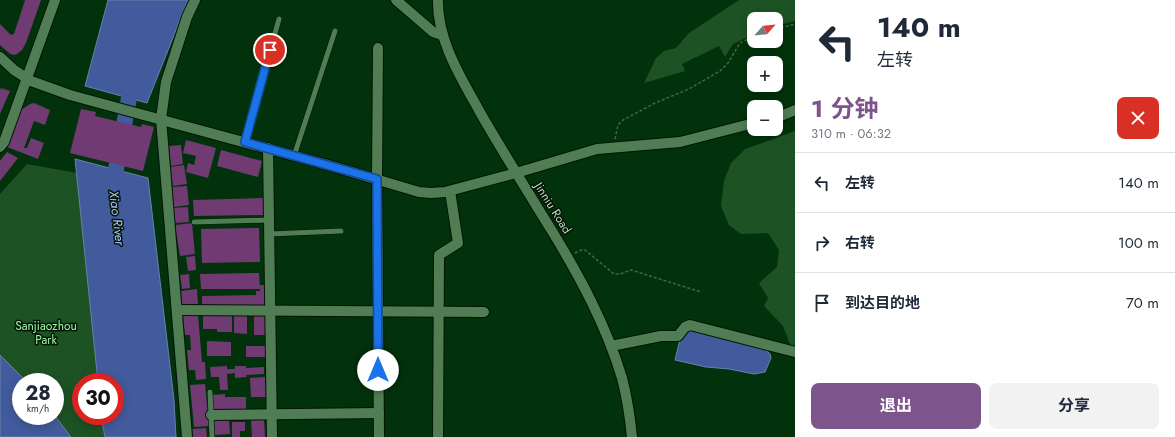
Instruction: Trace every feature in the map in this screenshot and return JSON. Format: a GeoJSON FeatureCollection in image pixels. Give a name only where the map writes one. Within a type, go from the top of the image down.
{"type":"FeatureCollection","features":[{"type":"Feature","properties":{"kind":"street"},"geometry":{"type":"LineString","coordinates":[[0,147],[4,142],[55,0]]}},
{"type":"Feature","properties":{"kind":"street"},"geometry":{"type":"LineString","coordinates":[[187,437],[177,310],[158,118],[166,82],[187,17],[195,0]]}},
{"type":"Feature","properties":{"kind":"street"},"geometry":{"type":"LineString","coordinates":[[396,0],[433,32],[442,35]]}},
{"type":"Feature","properties":{"kind":"street","name":"Jinniu Road"},"geometry":{"type":"LineString","coordinates":[[438,0],[438,14],[442,35],[454,63],[516,173],[567,257],[590,299],[611,346],[623,384],[632,437]]}},
{"type":"Feature","properties":{"kind":"street"},"geometry":{"type":"LineString","coordinates":[[378,48],[377,179],[379,437]]}},
{"type":"Feature","properties":{"kind":"street"},"geometry":{"type":"LineString","coordinates":[[0,57],[14,70],[31,81],[70,95],[268,148],[419,192],[431,193],[450,191],[597,149],[680,142],[747,125]]}},
{"type":"Feature","properties":{"kind":"street"},"geometry":{"type":"LineString","coordinates":[[783,115],[795,110]]}},
{"type":"Feature","properties":{"kind":"street"},"geometry":{"type":"LineString","coordinates":[[268,148],[272,437]]}},
{"type":"Feature","properties":{"kind":"street"},"geometry":{"type":"LineString","coordinates":[[438,437],[439,255],[458,243],[450,191]]}},
{"type":"Feature","properties":{"kind":"street"},"geometry":{"type":"LineString","coordinates":[[177,310],[484,312]]}},
{"type":"Feature","properties":{"kind":"street"},"geometry":{"type":"LineString","coordinates":[[611,346],[661,336],[678,336],[685,327],[690,325],[795,352]]}},
{"type":"Feature","properties":{"kind":"street"},"geometry":{"type":"LineString","coordinates":[[211,415],[379,413]]}},
{"type":"Feature","properties":{"kind":"lane"},"geometry":{"type":"LineString","coordinates":[[245,142],[279,19]]}},
{"type":"Feature","properties":{"kind":"lane"},"geometry":{"type":"LineString","coordinates":[[294,156],[335,31]]}},
{"type":"Feature","properties":{"kind":"lane"},"geometry":{"type":"LineString","coordinates":[[194,222],[269,220]]}},
{"type":"Feature","properties":{"kind":"lane"},"geometry":{"type":"LineString","coordinates":[[269,234],[341,231]]}},
{"type":"Feature","properties":{"kind":"lane"},"geometry":{"type":"LineString","coordinates":[[210,392],[212,437]]}},
{"type":"Feature","properties":{"kind":"path"},"geometry":{"type":"LineString","coordinates":[[783,27],[795,24]]}},
{"type":"Feature","properties":{"kind":"path"},"geometry":{"type":"LineString","coordinates":[[613,147],[617,128],[623,120],[654,103],[689,89],[720,71],[728,62],[740,43],[747,40]]}},
{"type":"Feature","properties":{"kind":"path"},"geometry":{"type":"LineString","coordinates":[[567,257],[581,250],[585,250],[614,274],[620,274],[631,270],[701,292]]}},
{"type":"Feature","properties":{"kind":"green space"},"geometry":{"type":"Polygon","coordinates":[[[739,0],[795,0],[795,21],[783,24],[783,12],[747,12],[747,37],[733,44],[725,57],[719,46],[682,64],[685,71],[644,83],[656,58],[664,51],[676,48],[689,33],[739,0]]]}},
{"type":"Feature","properties":{"kind":"green space"},"geometry":{"type":"Polygon","coordinates":[[[795,131],[795,348],[791,347],[783,326],[764,306],[768,298],[759,283],[777,267],[779,250],[768,233],[741,234],[729,225],[721,206],[724,181],[731,163],[745,149],[795,131]]]}},
{"type":"Feature","properties":{"kind":"green space","name":"Sanjiaozhou Park"},"geometry":{"type":"Polygon","coordinates":[[[27,164],[77,173],[97,373],[72,373],[72,425],[103,425],[105,437],[71,437],[62,425],[64,425],[64,373],[18,373],[0,355],[0,194],[27,164]]]}},
{"type":"Feature","properties":{"kind":"water"},"geometry":{"type":"Polygon","coordinates":[[[108,0],[188,0],[147,103],[85,86],[108,0]]]}},
{"type":"Feature","properties":{"kind":"water"},"geometry":{"type":"Polygon","coordinates":[[[75,159],[148,178],[174,400],[176,437],[105,437],[103,425],[124,425],[124,373],[97,373],[75,159]]]}},
{"type":"Feature","properties":{"kind":"water"},"geometry":{"type":"Polygon","coordinates":[[[687,329],[765,349],[770,354],[771,358],[765,372],[754,374],[729,369],[706,367],[675,360],[681,335],[687,329]]]}},
{"type":"Feature","properties":{"kind":"water"},"geometry":{"type":"Polygon","coordinates":[[[0,355],[18,373],[12,373],[12,425],[62,425],[71,437],[0,437],[0,355]]]}},
{"type":"Feature","properties":{"kind":"building"},"geometry":{"type":"Polygon","coordinates":[[[25,0],[41,0],[26,43],[22,50],[13,55],[0,45],[0,24],[11,35],[14,34],[25,0]]]}},
{"type":"Feature","properties":{"kind":"building"},"geometry":{"type":"Polygon","coordinates":[[[1,88],[10,91],[0,114],[0,90],[1,88]]]}},
{"type":"Feature","properties":{"kind":"building"},"geometry":{"type":"Polygon","coordinates":[[[34,103],[50,110],[45,125],[34,121],[24,148],[27,148],[31,138],[44,143],[38,159],[7,147],[21,110],[34,103]]]}},
{"type":"Feature","properties":{"kind":"building"},"geometry":{"type":"Polygon","coordinates":[[[81,109],[96,112],[95,116],[141,127],[142,124],[154,127],[143,171],[70,153],[81,109]]]}},
{"type":"Feature","properties":{"kind":"building"},"geometry":{"type":"Polygon","coordinates":[[[186,140],[216,148],[208,178],[186,172],[188,163],[194,165],[196,156],[183,153],[186,140]]]}},
{"type":"Feature","properties":{"kind":"building"},"geometry":{"type":"Polygon","coordinates":[[[181,145],[183,164],[171,166],[169,146],[181,145]]]}},
{"type":"Feature","properties":{"kind":"building"},"geometry":{"type":"Polygon","coordinates":[[[221,150],[262,161],[258,177],[217,166],[221,150]]]}},
{"type":"Feature","properties":{"kind":"building"},"geometry":{"type":"Polygon","coordinates":[[[7,152],[18,158],[0,181],[0,161],[7,152]]]}},
{"type":"Feature","properties":{"kind":"building"},"geometry":{"type":"Polygon","coordinates":[[[184,165],[187,184],[173,186],[170,167],[184,165]]]}},
{"type":"Feature","properties":{"kind":"building"},"geometry":{"type":"Polygon","coordinates":[[[187,186],[189,205],[174,207],[172,187],[187,186]]]}},
{"type":"Feature","properties":{"kind":"building"},"geometry":{"type":"Polygon","coordinates":[[[263,198],[263,215],[194,216],[193,200],[263,198]]]}},
{"type":"Feature","properties":{"kind":"building"},"geometry":{"type":"Polygon","coordinates":[[[188,207],[189,222],[175,223],[173,208],[188,207]]]}},
{"type":"Feature","properties":{"kind":"building"},"geometry":{"type":"Polygon","coordinates":[[[192,223],[195,254],[180,256],[175,225],[192,223]]]}},
{"type":"Feature","properties":{"kind":"building"},"geometry":{"type":"Polygon","coordinates":[[[259,228],[260,262],[202,263],[201,229],[259,228]]]}},
{"type":"Feature","properties":{"kind":"building"},"geometry":{"type":"Polygon","coordinates":[[[195,256],[196,270],[188,271],[186,257],[195,256]]]}},
{"type":"Feature","properties":{"kind":"building"},"geometry":{"type":"Polygon","coordinates":[[[259,273],[260,289],[201,289],[200,274],[259,273]]]}},
{"type":"Feature","properties":{"kind":"building"},"geometry":{"type":"Polygon","coordinates":[[[189,274],[190,288],[182,289],[180,275],[189,274]]]}},
{"type":"Feature","properties":{"kind":"building"},"geometry":{"type":"Polygon","coordinates":[[[260,285],[265,285],[265,305],[202,306],[202,296],[256,295],[256,291],[260,291],[260,285]]]}},
{"type":"Feature","properties":{"kind":"building"},"geometry":{"type":"Polygon","coordinates":[[[197,289],[198,304],[182,305],[181,291],[197,289]]]}},
{"type":"Feature","properties":{"kind":"building"},"geometry":{"type":"Polygon","coordinates":[[[198,315],[202,362],[205,362],[206,379],[196,380],[195,370],[189,370],[187,350],[191,350],[190,335],[185,335],[183,316],[198,315]]]}},
{"type":"Feature","properties":{"kind":"building"},"geometry":{"type":"Polygon","coordinates":[[[234,315],[247,315],[247,334],[234,333],[234,315]]]}},
{"type":"Feature","properties":{"kind":"building"},"geometry":{"type":"Polygon","coordinates":[[[254,315],[265,315],[265,335],[254,335],[254,315]]]}},
{"type":"Feature","properties":{"kind":"building"},"geometry":{"type":"Polygon","coordinates":[[[203,316],[232,316],[232,332],[217,332],[217,329],[203,329],[203,316]]]}},
{"type":"Feature","properties":{"kind":"building"},"geometry":{"type":"Polygon","coordinates":[[[207,341],[231,342],[231,356],[207,356],[207,341]]]}},
{"type":"Feature","properties":{"kind":"building"},"geometry":{"type":"Polygon","coordinates":[[[246,346],[265,346],[265,357],[246,357],[246,346]]]}},
{"type":"Feature","properties":{"kind":"building"},"geometry":{"type":"Polygon","coordinates":[[[227,366],[227,369],[235,369],[235,366],[246,366],[246,368],[264,367],[264,374],[246,375],[247,377],[235,378],[235,373],[227,374],[228,390],[220,390],[219,377],[211,377],[210,367],[227,366]]]}},
{"type":"Feature","properties":{"kind":"building"},"geometry":{"type":"Polygon","coordinates":[[[265,377],[266,397],[251,397],[250,378],[265,377]]]}},
{"type":"Feature","properties":{"kind":"building"},"geometry":{"type":"Polygon","coordinates":[[[205,384],[209,426],[194,427],[190,385],[205,384]]]}},
{"type":"Feature","properties":{"kind":"building"},"geometry":{"type":"Polygon","coordinates":[[[225,394],[225,397],[246,397],[246,410],[213,411],[213,395],[225,394]]]}},
{"type":"Feature","properties":{"kind":"building"},"geometry":{"type":"Polygon","coordinates":[[[264,419],[265,437],[252,437],[251,420],[264,419]]]}},
{"type":"Feature","properties":{"kind":"building"},"geometry":{"type":"Polygon","coordinates":[[[214,420],[229,420],[230,434],[215,435],[214,420]]]}},
{"type":"Feature","properties":{"kind":"building"},"geometry":{"type":"Polygon","coordinates":[[[232,422],[245,422],[245,431],[240,431],[240,437],[232,437],[232,422]]]}},
{"type":"Feature","properties":{"kind":"building"},"geometry":{"type":"Polygon","coordinates":[[[206,428],[207,437],[193,437],[192,429],[206,428]]]}},
{"type":"Feature","properties":{"kind":"waterway","name":"Xiao River"},"geometry":{"type":"LineString","coordinates":[[112,191],[133,76]]}},
{"type":"Feature","properties":{"kind":"route"},"geometry":{"type":"LineString","coordinates":[[270,50],[245,142],[377,179],[378,370]]}}]}
